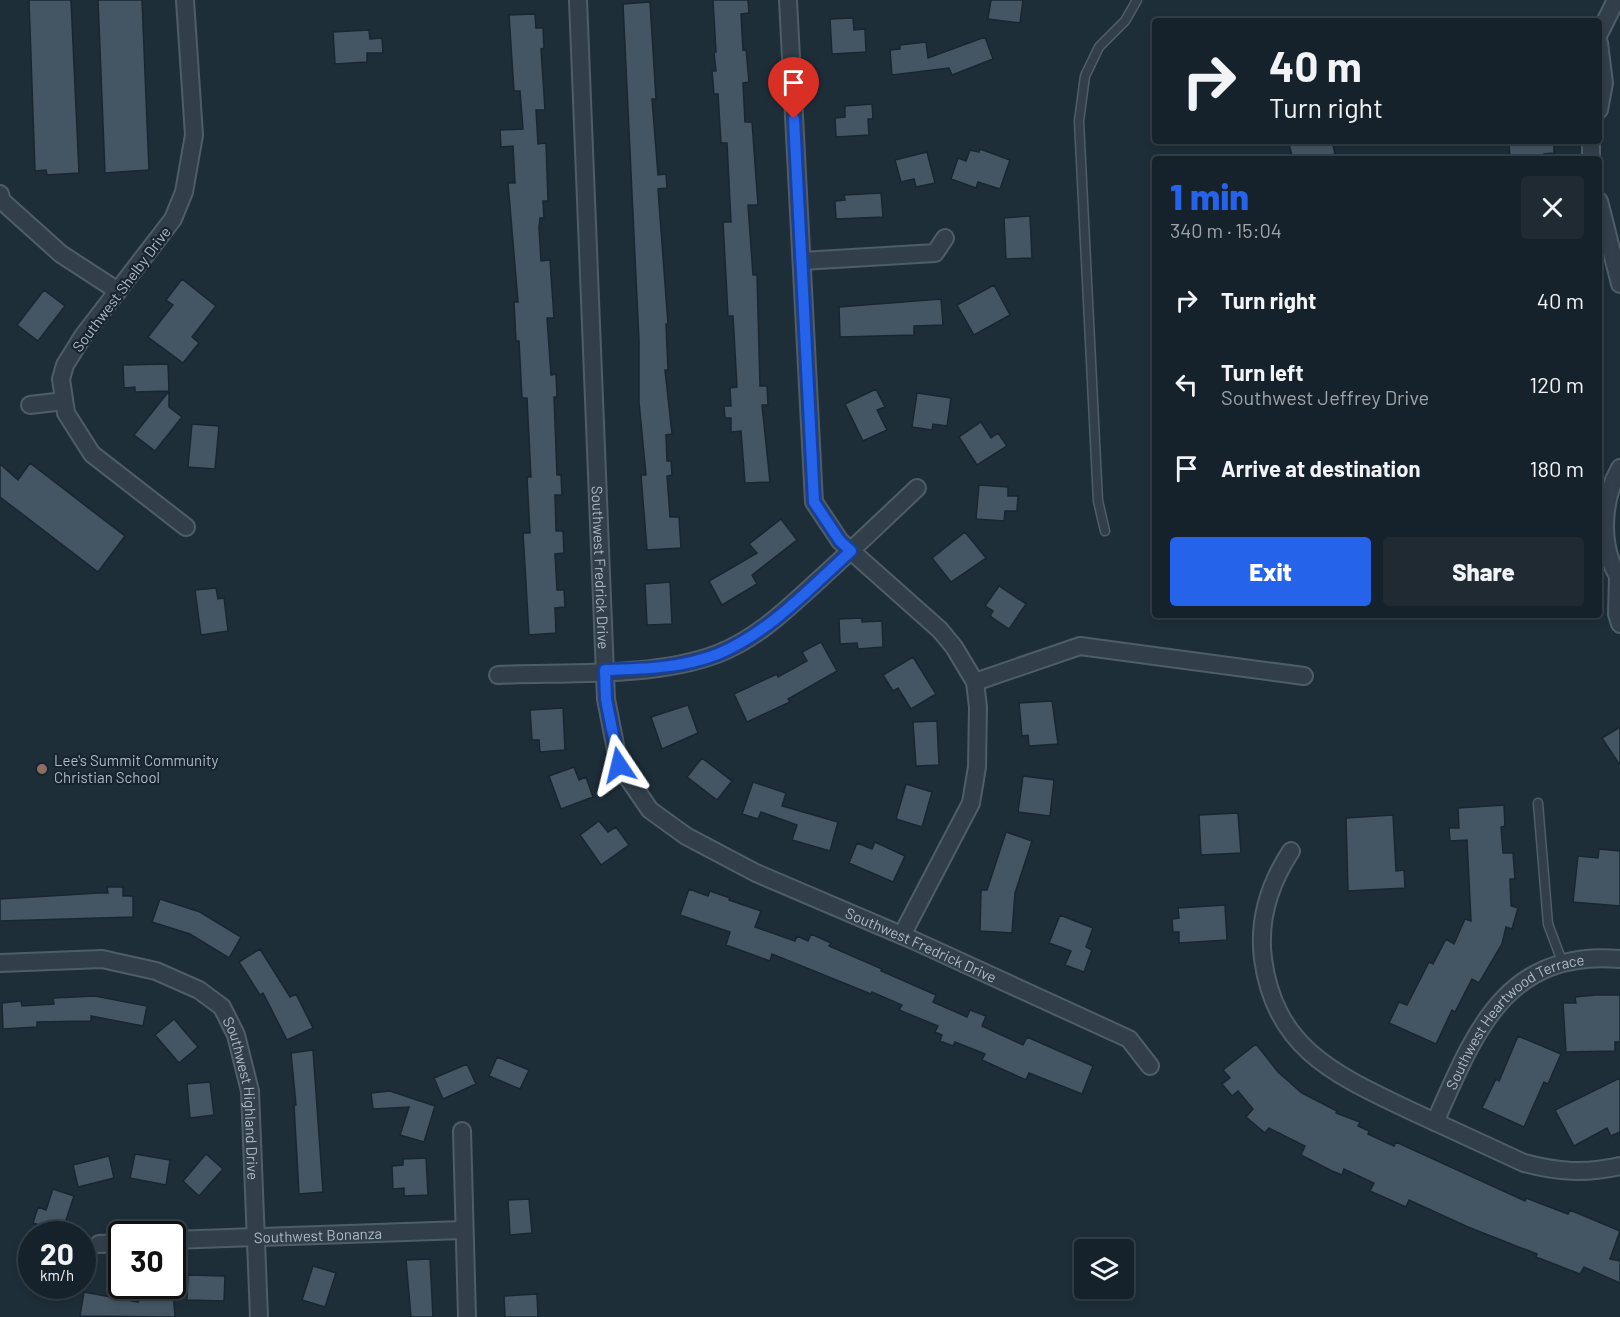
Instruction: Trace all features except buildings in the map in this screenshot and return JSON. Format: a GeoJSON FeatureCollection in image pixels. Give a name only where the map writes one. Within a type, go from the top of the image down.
{"type":"FeatureCollection","features":[{"type":"Feature","properties":{"kind":"street","name":"Southwest Shelby Drive"},"geometry":{"type":"LineString","coordinates":[[185,0],[194,135],[184,192],[173,219],[83,336],[65,365],[61,379],[66,413],[92,454],[186,527]]}},
{"type":"Feature","properties":{"kind":"street","name":"Southwest Fredrick Drive"},"geometry":{"type":"LineString","coordinates":[[578,0],[606,699],[619,765],[650,810],[686,836],[756,873],[902,935],[1129,1039],[1149,1066]]}},
{"type":"Feature","properties":{"kind":"street"},"geometry":{"type":"LineString","coordinates":[[788,0],[814,502],[828,526],[851,551],[940,630],[954,647],[975,682],[978,707],[977,767],[971,803],[902,935]]}},
{"type":"Feature","properties":{"kind":"street"},"geometry":{"type":"LineString","coordinates":[[1602,28],[1616,0]]}},
{"type":"Feature","properties":{"kind":"street"},"geometry":{"type":"LineString","coordinates":[[1602,66],[1604,82],[1602,93]]}},
{"type":"Feature","properties":{"kind":"street"},"geometry":{"type":"LineString","coordinates":[[0,194],[2,201],[60,254],[118,291]]}},
{"type":"Feature","properties":{"kind":"street"},"geometry":{"type":"LineString","coordinates":[[1602,213],[1620,284]]}},
{"type":"Feature","properties":{"kind":"street"},"geometry":{"type":"LineString","coordinates":[[801,261],[935,253],[945,238]]}},
{"type":"Feature","properties":{"kind":"street"},"geometry":{"type":"LineString","coordinates":[[30,405],[64,401]]}},
{"type":"Feature","properties":{"kind":"street"},"geometry":{"type":"LineString","coordinates":[[1620,468],[1609,496],[1605,521],[1611,565],[1619,574],[1617,614],[1620,624]]}},
{"type":"Feature","properties":{"kind":"street"},"geometry":{"type":"LineString","coordinates":[[498,675],[605,670],[685,663],[717,654],[749,638],[777,618],[916,488]]}},
{"type":"Feature","properties":{"kind":"street"},"geometry":{"type":"LineString","coordinates":[[975,682],[1080,646],[1304,675]]}},
{"type":"Feature","properties":{"kind":"street"},"geometry":{"type":"LineString","coordinates":[[1291,851],[1276,873],[1262,927],[1266,975],[1276,1008],[1298,1040],[1318,1061],[1351,1082],[1524,1163],[1553,1171],[1578,1172],[1620,1166]]}},
{"type":"Feature","properties":{"kind":"street","name":"Southwest Highland Drive"},"geometry":{"type":"LineString","coordinates":[[0,963],[102,959],[156,971],[200,990],[222,1007],[236,1035],[250,1091],[259,1317]]}},
{"type":"Feature","properties":{"kind":"street","name":"Southwest Heartwood Terrace"},"geometry":{"type":"LineString","coordinates":[[1435,1122],[1470,1043],[1491,1011],[1522,983],[1563,964],[1588,959],[1620,959]]}},
{"type":"Feature","properties":{"kind":"street"},"geometry":{"type":"LineString","coordinates":[[462,1131],[467,1317]]}},
{"type":"Feature","properties":{"kind":"street","name":"Southwest Bonanza"},"geometry":{"type":"LineString","coordinates":[[186,1239],[463,1230]]}},
{"type":"Feature","properties":{"kind":"street"},"geometry":{"type":"LineString","coordinates":[[99,1244],[108,1244]]}},
{"type":"Feature","properties":{"kind":"lane"},"geometry":{"type":"LineString","coordinates":[[1105,531],[1098,501],[1078,121],[1085,76],[1099,46],[1125,21],[1137,0]]}},
{"type":"Feature","properties":{"kind":"lane"},"geometry":{"type":"LineString","coordinates":[[1538,803],[1548,924],[1563,964]]}},
{"type":"Feature","properties":{"kind":"place","name":"Lee's Summit Community Christian School"},"geometry":{"type":"Point","coordinates":[42,769]}},
{"type":"Feature","properties":{"kind":"route"},"geometry":{"type":"LineString","coordinates":[[619,765],[606,699],[605,670],[637,670],[685,663],[717,654],[749,638],[777,618],[851,551],[840,541],[814,502],[794,119]]}}]}
